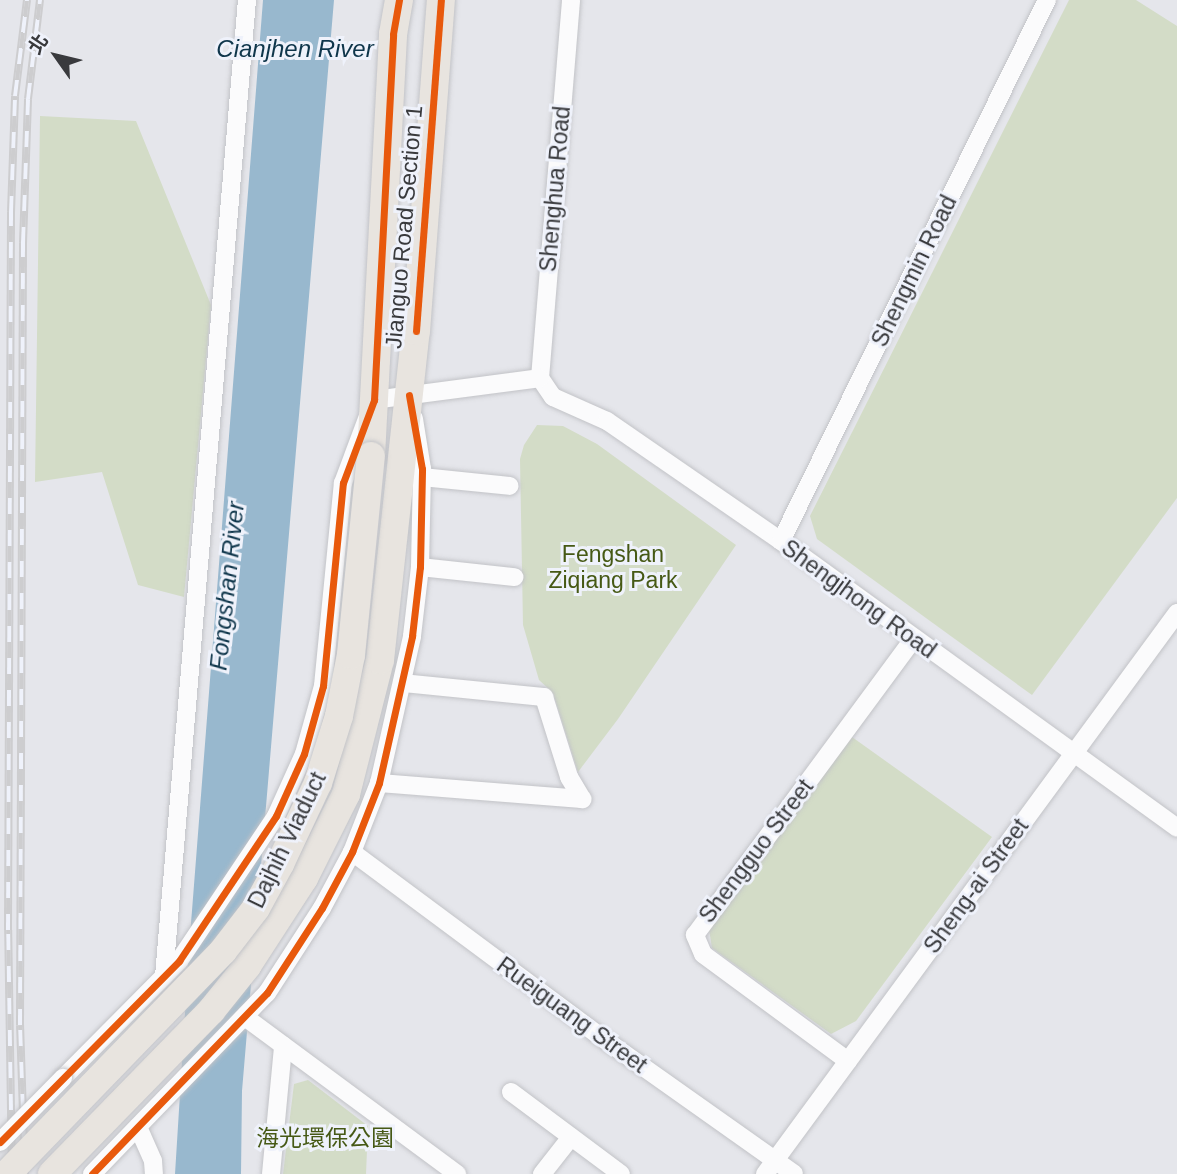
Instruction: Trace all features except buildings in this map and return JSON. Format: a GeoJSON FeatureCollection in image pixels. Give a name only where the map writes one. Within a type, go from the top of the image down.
{"type":"FeatureCollection","features":[{"type":"Feature","properties":{"kind":"main road","name":"Jianguo Road Section 1"},"geometry":{"type":"LineString","coordinates":[[370,456],[393,34],[399,0]]}},
{"type":"Feature","properties":{"kind":"main road","name":"Jianguo Road Section 1"},"geometry":{"type":"LineString","coordinates":[[402,457],[441,0]]}},
{"type":"Feature","properties":{"kind":"main road","name":"Dajhih Viaduct"},"geometry":{"type":"LineString","coordinates":[[7,1174],[223,951],[256,908],[280,864],[318,783],[339,716],[351,655],[370,456]]}},
{"type":"Feature","properties":{"kind":"main road","name":"Dajhih Viaduct"},"geometry":{"type":"LineString","coordinates":[[52,1174],[211,1012],[247,966],[291,900],[346,794],[380,660],[402,457]]}},
{"type":"Feature","properties":{"kind":"street"},"geometry":{"type":"LineString","coordinates":[[164,976],[247,0]]}},
{"type":"Feature","properties":{"kind":"street","name":"Shenghua Road"},"geometry":{"type":"LineString","coordinates":[[540,378],[571,0]]}},
{"type":"Feature","properties":{"kind":"street","name":"Shengmin Road"},"geometry":{"type":"LineString","coordinates":[[781,541],[1046,0]]}},
{"type":"Feature","properties":{"kind":"street"},"geometry":{"type":"LineString","coordinates":[[0,1142],[179,961],[276,816],[304,754],[323,686],[343,482],[374,400],[540,378]]}},
{"type":"Feature","properties":{"kind":"street","name":"Shengjhong Road"},"geometry":{"type":"LineString","coordinates":[[540,378],[553,397],[607,421],[781,541],[1177,828]]}},
{"type":"Feature","properties":{"kind":"street"},"geometry":{"type":"LineString","coordinates":[[92,1174],[267,993],[316,919],[352,852],[379,783],[403,683],[419,567],[422,477],[409,395]]}},
{"type":"Feature","properties":{"kind":"street"},"geometry":{"type":"LineString","coordinates":[[422,477],[510,486]]}},
{"type":"Feature","properties":{"kind":"street"},"geometry":{"type":"LineString","coordinates":[[419,567],[514,577]]}},
{"type":"Feature","properties":{"kind":"street","name":"Sheng-ai Street"},"geometry":{"type":"LineString","coordinates":[[770,1167],[1177,614]]}},
{"type":"Feature","properties":{"kind":"street","name":"Shengguo Street"},"geometry":{"type":"LineString","coordinates":[[848,1061],[703,954],[695,934],[913,639]]}},
{"type":"Feature","properties":{"kind":"street"},"geometry":{"type":"LineString","coordinates":[[379,783],[582,799],[569,778],[544,697],[403,683]]}},
{"type":"Feature","properties":{"kind":"street","name":"Rueiguang Street"},"geometry":{"type":"LineString","coordinates":[[352,852],[770,1167],[794,1174]]}},
{"type":"Feature","properties":{"kind":"street"},"geometry":{"type":"LineString","coordinates":[[240,1022],[284,1046],[457,1174]]}},
{"type":"Feature","properties":{"kind":"street"},"geometry":{"type":"LineString","coordinates":[[271,1174],[284,1046]]}},
{"type":"Feature","properties":{"kind":"street"},"geometry":{"type":"LineString","coordinates":[[511,1092],[621,1174]]}},
{"type":"Feature","properties":{"kind":"street"},"geometry":{"type":"LineString","coordinates":[[138,1127],[153,1161],[154,1174]]}},
{"type":"Feature","properties":{"kind":"street"},"geometry":{"type":"LineString","coordinates":[[541,1174],[571,1137]]}},
{"type":"Feature","properties":{"kind":"green space"},"geometry":{"type":"Polygon","coordinates":[[[1069,0],[1136,0],[1177,26],[1177,498],[1032,695],[817,539],[810,516],[1069,0]]]}},
{"type":"Feature","properties":{"kind":"green space"},"geometry":{"type":"Polygon","coordinates":[[[40,116],[136,121],[211,305],[184,597],[138,585],[102,472],[35,482],[40,116]]]}},
{"type":"Feature","properties":{"kind":"green space","name":"Fengshan Ziqiang Park"},"geometry":{"type":"Polygon","coordinates":[[[537,425],[563,426],[597,444],[736,545],[618,719],[578,772],[553,693],[539,680],[523,625],[520,459],[524,445],[537,425]]]}},
{"type":"Feature","properties":{"kind":"green space"},"geometry":{"type":"Polygon","coordinates":[[[852,737],[992,837],[856,1021],[831,1034],[712,948],[709,929],[852,737]]]}},
{"type":"Feature","properties":{"kind":"green space","name":"海光環保公園"},"geometry":{"type":"Polygon","coordinates":[[[308,1080],[368,1126],[366,1174],[283,1174],[294,1084],[308,1080]]]}},
{"type":"Feature","properties":{"kind":"water","name":"Cianjhen River"},"geometry":{"type":"Polygon","coordinates":[[[263,0],[334,0],[242,1091],[241,1174],[175,1174],[189,949],[263,0]]]}},
{"type":"Feature","properties":{"kind":"railway"},"geometry":{"type":"LineString","coordinates":[[12,1174],[8,930],[11,212],[15,96],[27,0]]}},
{"type":"Feature","properties":{"kind":"railway"},"geometry":{"type":"LineString","coordinates":[[25,1174],[20,1025],[23,243],[28,99],[40,0]]}},
{"type":"Feature","properties":{"kind":"cycle path"},"geometry":{"type":"LineString","coordinates":[[0,1142],[179,961],[276,816],[304,754],[323,686],[343,483],[374,400],[393,34],[399,0]]}},
{"type":"Feature","properties":{"kind":"cycle path"},"geometry":{"type":"LineString","coordinates":[[416,331],[441,0]]}},
{"type":"Feature","properties":{"kind":"cycle path"},"geometry":{"type":"LineString","coordinates":[[92,1174],[267,993],[322,908],[352,852],[379,783],[412,636],[420,567],[422,469],[409,395]]}},
{"type":"Feature","properties":{"kind":"water label","name":"Fongshan River"},"geometry":{"type":"Point","coordinates":[227,586]}}]}
